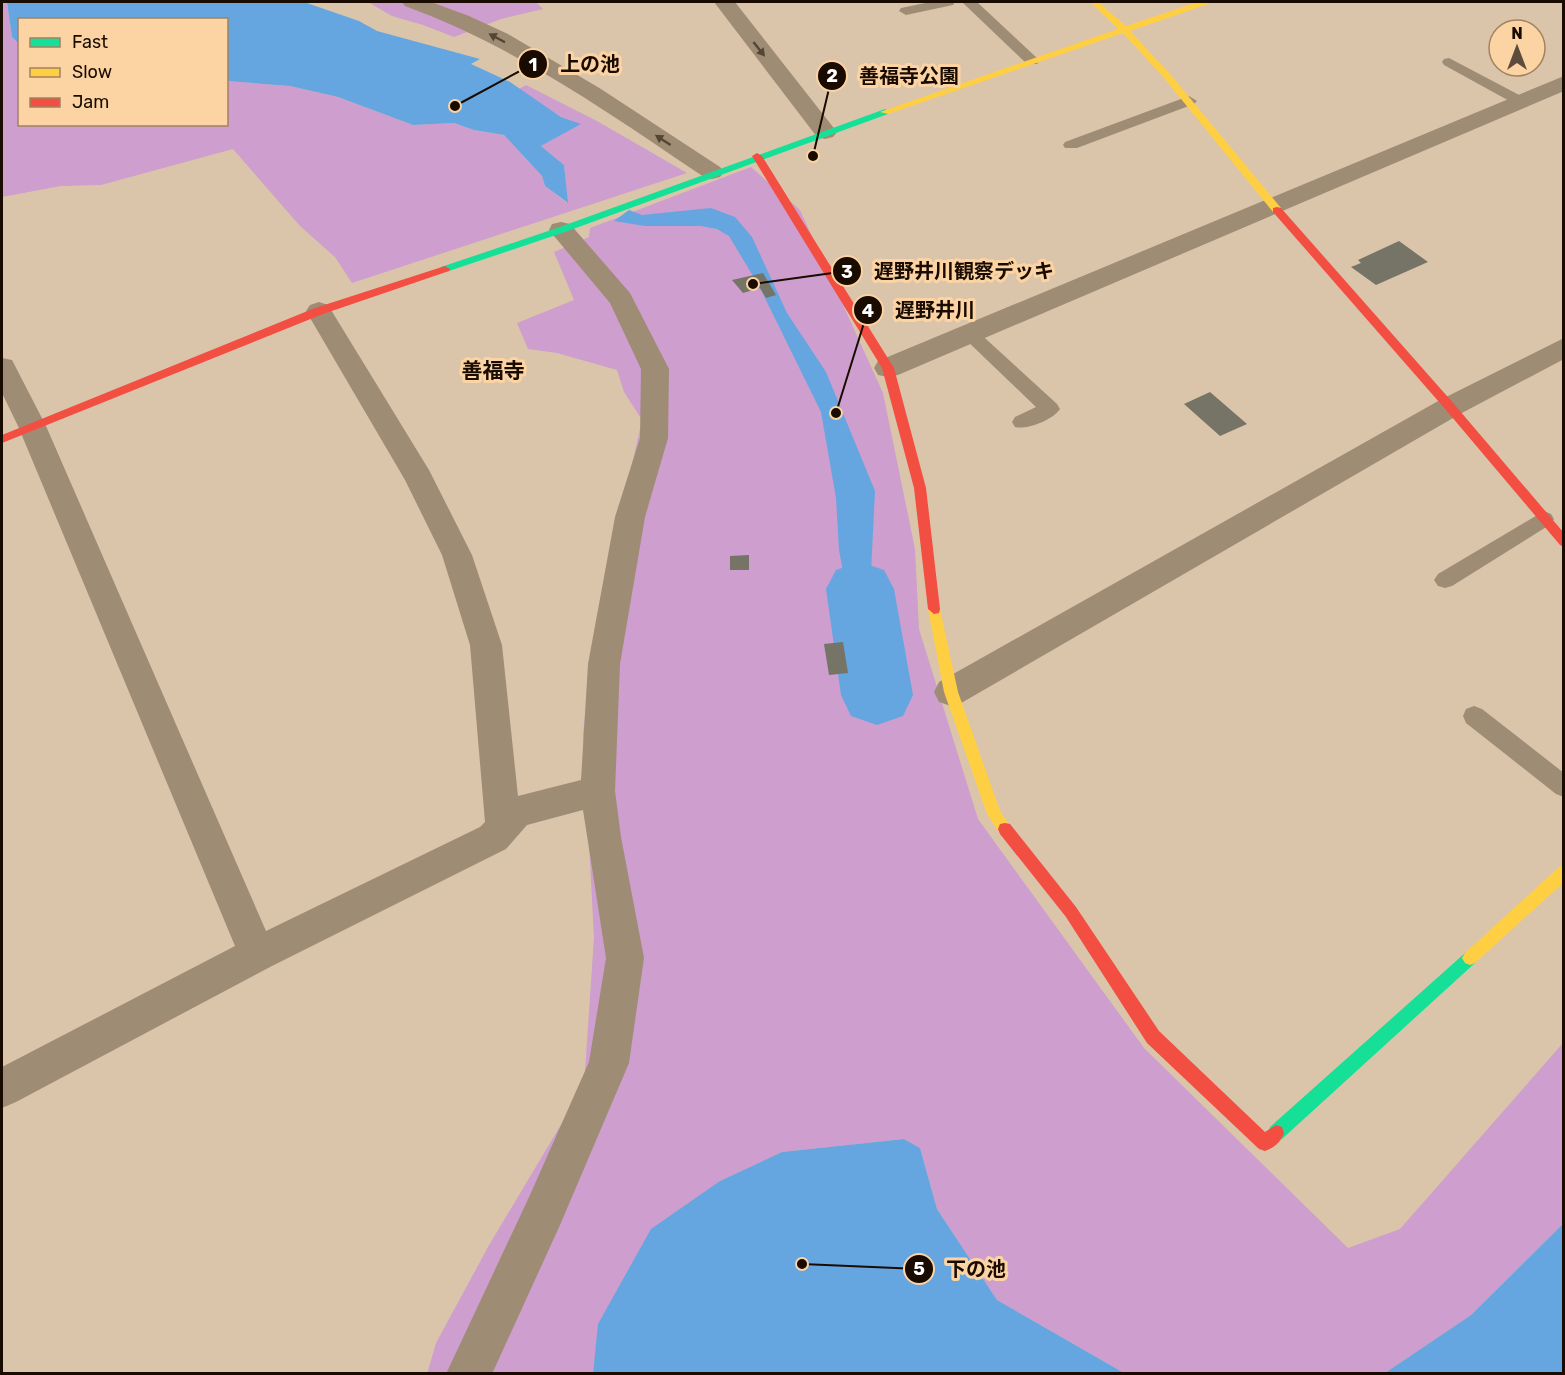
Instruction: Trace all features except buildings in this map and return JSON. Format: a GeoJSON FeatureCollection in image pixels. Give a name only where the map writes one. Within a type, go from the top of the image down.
{"type":"FeatureCollection","features":[{"type":"Feature","properties":{"kind":"street"},"geometry":{"type":"LineString","coordinates":[[412,2],[467,22],[514,47],[573,81],[712,172]]}},
{"type":"Feature","properties":{"kind":"street"},"geometry":{"type":"LineString","coordinates":[[724,2],[825,132]]}},
{"type":"Feature","properties":{"kind":"street"},"geometry":{"type":"LineString","coordinates":[[1094,2],[1127,30],[1189,101],[1272,204],[1450,407],[1563,542]]}},
{"type":"Feature","properties":{"kind":"street"},"geometry":{"type":"LineString","coordinates":[[2,439],[319,311],[561,230],[757,156],[1204,2]]}},
{"type":"Feature","properties":{"kind":"street"},"geometry":{"type":"LineString","coordinates":[[888,368],[1518,100],[1563,83]]}},
{"type":"Feature","properties":{"kind":"street"},"geometry":{"type":"LineString","coordinates":[[757,156],[888,368],[920,488],[934,611],[951,692],[994,814],[1071,912],[1153,1037],[1265,1143],[1563,872]]}},
{"type":"Feature","properties":{"kind":"street"},"geometry":{"type":"LineString","coordinates":[[468,1374],[545,1210],[609,1063],[625,958],[603,837],[598,791],[604,664],[630,517],[654,438],[655,369],[621,299],[561,230]]}},
{"type":"Feature","properties":{"kind":"street"},"geometry":{"type":"LineString","coordinates":[[319,311],[419,478],[457,555],[486,645],[503,826]]}},
{"type":"Feature","properties":{"kind":"street"},"geometry":{"type":"LineString","coordinates":[[951,692],[1450,407],[1563,347]]}},
{"type":"Feature","properties":{"kind":"street"},"geometry":{"type":"LineString","coordinates":[[2,367],[32,426],[257,954]]}},
{"type":"Feature","properties":{"kind":"street"},"geometry":{"type":"LineString","coordinates":[[2,1088],[257,954],[493,838],[516,812],[598,791]]}},
{"type":"Feature","properties":{"kind":"lane"},"geometry":{"type":"LineString","coordinates":[[906,11],[948,2]]}},
{"type":"Feature","properties":{"kind":"lane"},"geometry":{"type":"LineString","coordinates":[[969,2],[1032,61]]}},
{"type":"Feature","properties":{"kind":"lane"},"geometry":{"type":"LineString","coordinates":[[1449,62],[1518,100]]}},
{"type":"Feature","properties":{"kind":"lane"},"geometry":{"type":"LineString","coordinates":[[1071,145],[1189,101]]}},
{"type":"Feature","properties":{"kind":"lane"},"geometry":{"type":"LineString","coordinates":[[969,333],[1050,409],[1022,422]]}},
{"type":"Feature","properties":{"kind":"lane"},"geometry":{"type":"LineString","coordinates":[[1445,580],[1544,519]]}},
{"type":"Feature","properties":{"kind":"lane"},"geometry":{"type":"LineString","coordinates":[[1474,716],[1563,787]]}},
{"type":"Feature","properties":{"kind":"shaded area"},"geometry":{"type":"Polygon","coordinates":[[[2,2],[7,2],[12,37],[18,43],[18,126],[228,126],[228,81],[290,86],[338,97],[413,125],[454,123],[474,130],[504,135],[542,176],[545,186],[567,203],[564,165],[541,146],[580,124],[561,117],[519,89],[526,85],[597,121],[687,173],[352,283],[335,257],[300,226],[233,149],[101,185],[61,186],[2,197],[2,2]]]}},
{"type":"Feature","properties":{"kind":"shaded area"},"geometry":{"type":"Polygon","coordinates":[[[368,2],[536,2],[543,9],[501,19],[454,37],[392,16],[368,2]]]}},
{"type":"Feature","properties":{"kind":"shaded area"},"geometry":{"type":"Polygon","coordinates":[[[751,167],[800,210],[883,393],[915,549],[919,629],[978,819],[1144,1048],[1348,1248],[1400,1229],[1563,1043],[1563,1224],[1471,1315],[1385,1373],[1124,1373],[997,1300],[937,1209],[920,1148],[904,1139],[782,1152],[720,1181],[599,1324],[593,1373],[427,1374],[436,1343],[488,1247],[584,1086],[594,937],[583,733],[597,619],[642,420],[624,392],[617,370],[557,353],[528,349],[517,323],[574,300],[554,252],[589,237],[590,228],[751,167]]]}},
{"type":"Feature","properties":{"kind":"water"},"geometry":{"type":"Polygon","coordinates":[[[7,2],[304,2],[359,21],[377,31],[480,59],[471,64],[510,82],[561,117],[581,124],[541,146],[564,165],[568,203],[545,186],[542,176],[504,135],[474,130],[454,123],[413,125],[338,97],[290,86],[228,81],[228,18],[18,18],[18,43],[12,37],[7,2]]]}},
{"type":"Feature","properties":{"kind":"water"},"geometry":{"type":"Polygon","coordinates":[[[711,208],[735,217],[752,237],[787,313],[826,372],[875,491],[871,572],[885,685],[864,687],[839,550],[836,498],[821,412],[759,286],[729,236],[717,229],[701,226],[645,226],[614,221],[629,210],[642,215],[711,208]]]}},
{"type":"Feature","properties":{"kind":"water"},"geometry":{"type":"Polygon","coordinates":[[[904,1139],[920,1148],[937,1209],[997,1300],[1124,1373],[593,1373],[598,1324],[651,1229],[720,1181],[782,1152],[904,1139]]]}},
{"type":"Feature","properties":{"kind":"water"},"geometry":{"type":"Polygon","coordinates":[[[1563,1224],[1563,1373],[1385,1373],[1471,1315],[1563,1224]]]}},
{"type":"Feature","properties":{"kind":"waterway"},"geometry":{"type":"LineString","coordinates":[[860,589],[877,695]]}},
{"type":"Feature","properties":{"kind":"traffic: fast"},"geometry":{"type":"LineString","coordinates":[[445,269],[561,230],[885,112]]}},
{"type":"Feature","properties":{"kind":"traffic: fast"},"geometry":{"type":"LineString","coordinates":[[1276,1133],[1470,958]]}},
{"type":"Feature","properties":{"kind":"traffic: slow"},"geometry":{"type":"LineString","coordinates":[[1094,2],[1120,25],[1167,76],[1277,210]]}},
{"type":"Feature","properties":{"kind":"traffic: slow"},"geometry":{"type":"LineString","coordinates":[[885,112],[1205,2]]}},
{"type":"Feature","properties":{"kind":"traffic: slow"},"geometry":{"type":"LineString","coordinates":[[934,609],[951,692],[994,814],[1005,829]]}},
{"type":"Feature","properties":{"kind":"traffic: slow"},"geometry":{"type":"LineString","coordinates":[[1470,958],[1564,872]]}},
{"type":"Feature","properties":{"kind":"traffic: jam"},"geometry":{"type":"LineString","coordinates":[[757,156],[888,368],[920,488],[934,609]]}},
{"type":"Feature","properties":{"kind":"traffic: jam"},"geometry":{"type":"LineString","coordinates":[[1277,210],[1450,407],[1564,542]]}},
{"type":"Feature","properties":{"kind":"traffic: jam"},"geometry":{"type":"LineString","coordinates":[[2,439],[319,311],[445,269]]}},
{"type":"Feature","properties":{"kind":"traffic: jam"},"geometry":{"type":"LineString","coordinates":[[1005,829],[1071,912],[1153,1037],[1265,1143],[1276,1133]]}},
{"type":"Feature","properties":{"kind":"place","name":"上の池"},"geometry":{"type":"Point","coordinates":[455,106]}},
{"type":"Feature","properties":{"kind":"place","name":"善福寺公園"},"geometry":{"type":"Point","coordinates":[813,156]}},
{"type":"Feature","properties":{"kind":"place","name":"遅野井川観察デッキ"},"geometry":{"type":"Point","coordinates":[753,284]}},
{"type":"Feature","properties":{"kind":"place","name":"遅野井川"},"geometry":{"type":"Point","coordinates":[836,413]}},
{"type":"Feature","properties":{"kind":"place","name":"下の池"},"geometry":{"type":"Point","coordinates":[802,1264]}},
{"type":"Feature","properties":{"kind":"district","name":"善福寺"},"geometry":{"type":"Point","coordinates":[493,371]}}]}
